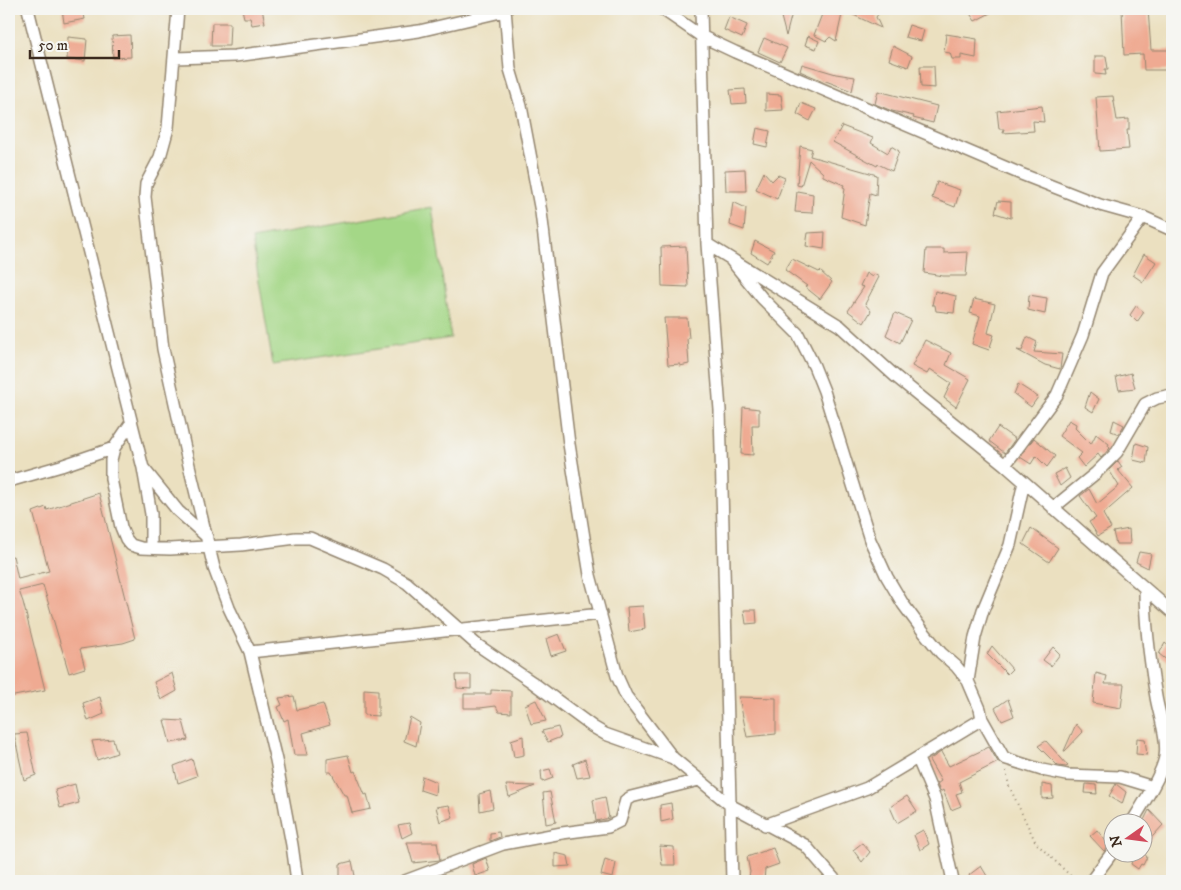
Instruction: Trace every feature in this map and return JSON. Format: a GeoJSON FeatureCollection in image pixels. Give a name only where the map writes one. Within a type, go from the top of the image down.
{"type":"FeatureCollection","features":[{"type":"Feature","properties":{"kind":"street"},"geometry":{"type":"LineString","coordinates":[[28,9],[143,468],[151,514],[151,548]]}},
{"type":"Feature","properties":{"kind":"street"},"geometry":{"type":"LineString","coordinates":[[178,9],[168,128],[160,157],[146,184],[145,197],[163,349],[214,568],[250,652],[276,760],[297,881]]}},
{"type":"Feature","properties":{"kind":"street"},"geometry":{"type":"LineString","coordinates":[[662,9],[701,36],[1020,174],[1100,205],[1143,217],[1172,230]]}},
{"type":"Feature","properties":{"kind":"street"},"geometry":{"type":"LineString","coordinates":[[701,9],[707,244],[720,410],[732,881]]}},
{"type":"Feature","properties":{"kind":"street"},"geometry":{"type":"LineString","coordinates":[[174,58],[235,56],[419,31],[505,10],[510,69],[521,106],[541,212],[564,404],[590,575],[617,676],[626,696],[672,758],[730,805],[805,845],[836,881]]}},
{"type":"Feature","properties":{"kind":"street"},"geometry":{"type":"LineString","coordinates":[[1005,465],[1057,395],[1083,335],[1102,273],[1143,217]]}},
{"type":"Feature","properties":{"kind":"street"},"geometry":{"type":"LineString","coordinates":[[707,244],[840,326],[894,376],[1005,465],[1172,612]]}},
{"type":"Feature","properties":{"kind":"street"},"geometry":{"type":"LineString","coordinates":[[731,260],[762,298],[798,334],[824,391],[870,540],[903,604],[941,653],[956,666],[968,681],[980,708],[982,719],[1004,758],[1042,770],[1067,775],[1120,776],[1153,788]]}},
{"type":"Feature","properties":{"kind":"street"},"geometry":{"type":"LineString","coordinates":[[1053,508],[1096,473],[1117,452],[1146,404],[1157,398],[1172,395]]}},
{"type":"Feature","properties":{"kind":"street"},"geometry":{"type":"LineString","coordinates":[[131,423],[114,448],[111,460],[111,479],[121,527],[131,545],[141,548],[170,549],[208,542],[241,545],[296,538],[310,538],[322,542],[383,569],[407,583],[476,644],[593,727],[605,734],[672,758]]}},
{"type":"Feature","properties":{"kind":"street"},"geometry":{"type":"LineString","coordinates":[[9,481],[76,462],[114,448]]}},
{"type":"Feature","properties":{"kind":"street"},"geometry":{"type":"LineString","coordinates":[[143,468],[178,511],[208,542]]}},
{"type":"Feature","properties":{"kind":"street"},"geometry":{"type":"LineString","coordinates":[[968,681],[975,637],[983,610],[1010,545],[1024,482]]}},
{"type":"Feature","properties":{"kind":"street"},"geometry":{"type":"LineString","coordinates":[[1138,812],[1153,788],[1165,758],[1165,743],[1156,695],[1145,614],[1145,590]]}},
{"type":"Feature","properties":{"kind":"street"},"geometry":{"type":"LineString","coordinates":[[1157,599],[1172,601]]}},
{"type":"Feature","properties":{"kind":"street"},"geometry":{"type":"LineString","coordinates":[[250,652],[601,614]]}},
{"type":"Feature","properties":{"kind":"street"},"geometry":{"type":"LineString","coordinates":[[765,825],[867,788],[982,719]]}},
{"type":"Feature","properties":{"kind":"street"},"geometry":{"type":"LineString","coordinates":[[918,758],[935,799],[953,881]]}},
{"type":"Feature","properties":{"kind":"street"},"geometry":{"type":"LineString","coordinates":[[405,881],[503,844],[608,827],[620,821],[626,800],[631,797],[699,780]]}},
{"type":"Feature","properties":{"kind":"street"},"geometry":{"type":"LineString","coordinates":[[1091,881],[1105,862]]}},
{"type":"Feature","properties":{"kind":"path"},"geometry":{"type":"LineString","coordinates":[[1004,758],[1009,786],[1036,843],[1076,881]]}},
{"type":"Feature","properties":{"kind":"green space"},"geometry":{"type":"Polygon","coordinates":[[[432,207],[451,338],[273,365],[252,239],[432,207]]]}},
{"type":"Feature","properties":{"kind":"building"},"geometry":{"type":"Polygon","coordinates":[[[62,9],[83,9],[85,19],[64,23],[62,9]]]}},
{"type":"Feature","properties":{"kind":"building"},"geometry":{"type":"Polygon","coordinates":[[[242,9],[262,9],[265,23],[252,25],[250,18],[244,18],[242,9]]]}},
{"type":"Feature","properties":{"kind":"building"},"geometry":{"type":"Polygon","coordinates":[[[779,9],[793,9],[786,36],[779,9]]]}},
{"type":"Feature","properties":{"kind":"building"},"geometry":{"type":"Polygon","coordinates":[[[824,9],[871,9],[879,13],[876,17],[881,28],[843,10],[836,41],[830,37],[826,41],[814,35],[824,9]]]}},
{"type":"Feature","properties":{"kind":"building"},"geometry":{"type":"Polygon","coordinates":[[[967,9],[998,9],[975,21],[967,9]]]}},
{"type":"Feature","properties":{"kind":"building"},"geometry":{"type":"Polygon","coordinates":[[[1122,9],[1148,9],[1151,50],[1172,50],[1172,70],[1144,70],[1143,54],[1124,55],[1122,9]]]}},
{"type":"Feature","properties":{"kind":"building"},"geometry":{"type":"Polygon","coordinates":[[[729,17],[747,25],[742,38],[724,30],[729,17]]]}},
{"type":"Feature","properties":{"kind":"building"},"geometry":{"type":"Polygon","coordinates":[[[212,23],[230,23],[229,46],[211,46],[212,23]]]}},
{"type":"Feature","properties":{"kind":"building"},"geometry":{"type":"Polygon","coordinates":[[[909,25],[924,30],[921,41],[905,37],[909,25]]]}},
{"type":"Feature","properties":{"kind":"building"},"geometry":{"type":"Polygon","coordinates":[[[946,34],[977,39],[976,58],[961,55],[961,59],[952,59],[950,53],[944,52],[946,34]]]}},
{"type":"Feature","properties":{"kind":"building"},"geometry":{"type":"Polygon","coordinates":[[[130,35],[131,57],[113,58],[112,36],[130,35]]]}},
{"type":"Feature","properties":{"kind":"building"},"geometry":{"type":"Polygon","coordinates":[[[808,36],[819,41],[816,49],[805,45],[808,36]]]}},
{"type":"Feature","properties":{"kind":"building"},"geometry":{"type":"Polygon","coordinates":[[[68,37],[87,39],[85,61],[67,59],[68,37]]]}},
{"type":"Feature","properties":{"kind":"building"},"geometry":{"type":"Polygon","coordinates":[[[764,38],[787,48],[780,62],[758,52],[764,38]]]}},
{"type":"Feature","properties":{"kind":"building"},"geometry":{"type":"Polygon","coordinates":[[[893,46],[912,56],[908,67],[889,60],[893,46]]]}},
{"type":"Feature","properties":{"kind":"building"},"geometry":{"type":"Polygon","coordinates":[[[1095,56],[1106,56],[1108,69],[1105,69],[1106,75],[1095,74],[1095,56]]]}},
{"type":"Feature","properties":{"kind":"building"},"geometry":{"type":"Polygon","coordinates":[[[802,64],[836,74],[855,77],[852,91],[800,71],[802,64]]]}},
{"type":"Feature","properties":{"kind":"building"},"geometry":{"type":"Polygon","coordinates":[[[920,66],[934,66],[935,88],[921,87],[920,66]]]}},
{"type":"Feature","properties":{"kind":"building"},"geometry":{"type":"Polygon","coordinates":[[[745,89],[746,103],[732,104],[730,90],[745,89]]]}},
{"type":"Feature","properties":{"kind":"building"},"geometry":{"type":"Polygon","coordinates":[[[878,91],[937,106],[933,123],[875,104],[878,91]]]}},
{"type":"Feature","properties":{"kind":"building"},"geometry":{"type":"Polygon","coordinates":[[[766,94],[781,95],[783,110],[766,111],[766,94]]]}},
{"type":"Feature","properties":{"kind":"building"},"geometry":{"type":"Polygon","coordinates":[[[1113,96],[1117,120],[1129,119],[1129,130],[1127,130],[1129,149],[1100,151],[1096,97],[1113,96]]]}},
{"type":"Feature","properties":{"kind":"building"},"geometry":{"type":"Polygon","coordinates":[[[801,103],[816,109],[810,121],[797,114],[801,103]]]}},
{"type":"Feature","properties":{"kind":"building"},"geometry":{"type":"Polygon","coordinates":[[[1042,106],[1044,122],[1033,121],[1034,131],[1003,133],[1004,129],[999,129],[997,111],[1042,106]]]}},
{"type":"Feature","properties":{"kind":"building"},"geometry":{"type":"Polygon","coordinates":[[[842,126],[873,138],[871,143],[888,153],[891,146],[899,151],[892,171],[878,164],[877,166],[833,142],[842,126]]]}},
{"type":"Feature","properties":{"kind":"building"},"geometry":{"type":"Polygon","coordinates":[[[757,128],[770,131],[767,147],[754,144],[757,128]]]}},
{"type":"Feature","properties":{"kind":"building"},"geometry":{"type":"Polygon","coordinates":[[[800,146],[812,149],[810,156],[877,175],[876,195],[870,193],[865,225],[841,217],[844,185],[823,176],[823,173],[809,160],[801,186],[797,185],[800,146]]]}},
{"type":"Feature","properties":{"kind":"building"},"geometry":{"type":"Polygon","coordinates":[[[745,169],[746,191],[726,191],[725,170],[745,169]]]}},
{"type":"Feature","properties":{"kind":"building"},"geometry":{"type":"Polygon","coordinates":[[[764,172],[772,181],[778,175],[785,178],[777,199],[756,189],[764,172]]]}},
{"type":"Feature","properties":{"kind":"building"},"geometry":{"type":"Polygon","coordinates":[[[937,182],[960,190],[955,207],[932,198],[937,182]]]}},
{"type":"Feature","properties":{"kind":"building"},"geometry":{"type":"Polygon","coordinates":[[[797,191],[813,194],[812,213],[795,212],[797,191]]]}},
{"type":"Feature","properties":{"kind":"building"},"geometry":{"type":"Polygon","coordinates":[[[998,201],[1011,202],[1011,218],[995,213],[998,201]]]}},
{"type":"Feature","properties":{"kind":"building"},"geometry":{"type":"Polygon","coordinates":[[[733,202],[746,208],[744,230],[730,225],[733,202]]]}},
{"type":"Feature","properties":{"kind":"building"},"geometry":{"type":"Polygon","coordinates":[[[825,232],[824,249],[806,246],[808,233],[825,232]]]}},
{"type":"Feature","properties":{"kind":"building"},"geometry":{"type":"Polygon","coordinates":[[[755,241],[774,251],[767,263],[751,253],[755,241]]]}},
{"type":"Feature","properties":{"kind":"building"},"geometry":{"type":"Polygon","coordinates":[[[686,246],[688,287],[662,286],[661,247],[686,246]]]}},
{"type":"Feature","properties":{"kind":"building"},"geometry":{"type":"Polygon","coordinates":[[[926,249],[944,249],[944,253],[968,252],[966,276],[943,276],[924,273],[926,249]]]}},
{"type":"Feature","properties":{"kind":"building"},"geometry":{"type":"Polygon","coordinates":[[[1144,254],[1156,262],[1143,282],[1133,275],[1144,254]]]}},
{"type":"Feature","properties":{"kind":"building"},"geometry":{"type":"Polygon","coordinates":[[[792,259],[820,271],[832,282],[820,299],[805,287],[807,286],[785,270],[792,259]]]}},
{"type":"Feature","properties":{"kind":"building"},"geometry":{"type":"Polygon","coordinates":[[[866,273],[872,277],[874,274],[879,277],[865,304],[871,311],[864,323],[848,311],[864,287],[860,286],[866,273]]]}},
{"type":"Feature","properties":{"kind":"building"},"geometry":{"type":"Polygon","coordinates":[[[935,291],[956,296],[954,313],[936,311],[935,305],[932,305],[935,291]]]}},
{"type":"Feature","properties":{"kind":"building"},"geometry":{"type":"Polygon","coordinates":[[[1029,295],[1047,298],[1045,314],[1028,310],[1029,295]]]}},
{"type":"Feature","properties":{"kind":"building"},"geometry":{"type":"Polygon","coordinates":[[[974,299],[995,304],[988,333],[994,335],[989,350],[972,344],[980,316],[970,313],[974,299]]]}},
{"type":"Feature","properties":{"kind":"building"},"geometry":{"type":"Polygon","coordinates":[[[1136,306],[1144,312],[1137,322],[1130,315],[1136,306]]]}},
{"type":"Feature","properties":{"kind":"building"},"geometry":{"type":"Polygon","coordinates":[[[895,313],[911,320],[900,343],[886,335],[895,313]]]}},
{"type":"Feature","properties":{"kind":"building"},"geometry":{"type":"Polygon","coordinates":[[[664,318],[687,318],[689,364],[680,366],[680,364],[668,365],[664,318]]]}},
{"type":"Feature","properties":{"kind":"building"},"geometry":{"type":"Polygon","coordinates":[[[1027,337],[1037,342],[1034,352],[1062,354],[1060,369],[1045,365],[1017,350],[1022,351],[1027,337]]]}},
{"type":"Feature","properties":{"kind":"building"},"geometry":{"type":"Polygon","coordinates":[[[925,340],[951,353],[946,365],[970,379],[956,407],[944,398],[951,383],[930,369],[927,374],[912,366],[925,340]]]}},
{"type":"Feature","properties":{"kind":"building"},"geometry":{"type":"Polygon","coordinates":[[[1131,373],[1135,388],[1119,390],[1116,377],[1131,373]]]}},
{"type":"Feature","properties":{"kind":"building"},"geometry":{"type":"Polygon","coordinates":[[[1018,384],[1038,397],[1031,407],[1014,394],[1018,384]]]}},
{"type":"Feature","properties":{"kind":"building"},"geometry":{"type":"Polygon","coordinates":[[[1090,392],[1099,399],[1093,412],[1085,407],[1090,392]]]}},
{"type":"Feature","properties":{"kind":"building"},"geometry":{"type":"Polygon","coordinates":[[[743,407],[759,409],[759,425],[752,425],[753,455],[741,454],[743,407]]]}},
{"type":"Feature","properties":{"kind":"building"},"geometry":{"type":"Polygon","coordinates":[[[1069,420],[1076,424],[1075,428],[1091,444],[1096,434],[1109,444],[1110,448],[1101,458],[1098,454],[1084,467],[1077,458],[1082,453],[1059,436],[1069,420]]]}},
{"type":"Feature","properties":{"kind":"building"},"geometry":{"type":"Polygon","coordinates":[[[1114,420],[1124,425],[1119,434],[1111,431],[1114,420]]]}},
{"type":"Feature","properties":{"kind":"building"},"geometry":{"type":"Polygon","coordinates":[[[998,427],[1015,439],[1005,453],[989,441],[998,427]]]}},
{"type":"Feature","properties":{"kind":"building"},"geometry":{"type":"Polygon","coordinates":[[[1034,438],[1055,456],[1047,467],[1036,456],[1031,464],[1020,457],[1034,438]]]}},
{"type":"Feature","properties":{"kind":"building"},"geometry":{"type":"Polygon","coordinates":[[[1136,443],[1148,447],[1146,463],[1133,460],[1136,443]]]}},
{"type":"Feature","properties":{"kind":"building"},"geometry":{"type":"Polygon","coordinates":[[[1118,461],[1122,467],[1118,470],[1133,488],[1103,514],[1111,528],[1098,536],[1089,522],[1096,518],[1080,496],[1089,489],[1097,504],[1119,486],[1109,470],[1118,461]]]}},
{"type":"Feature","properties":{"kind":"building"},"geometry":{"type":"Polygon","coordinates":[[[1065,468],[1070,478],[1060,486],[1054,474],[1065,468]]]}},
{"type":"Feature","properties":{"kind":"building"},"geometry":{"type":"Polygon","coordinates":[[[99,493],[135,639],[123,643],[80,649],[85,668],[69,673],[43,585],[19,591],[45,690],[9,697],[9,557],[13,556],[18,579],[49,571],[33,512],[46,507],[47,510],[99,493]]]}},
{"type":"Feature","properties":{"kind":"building"},"geometry":{"type":"Polygon","coordinates":[[[1031,528],[1058,548],[1049,562],[1023,544],[1031,528]]]}},
{"type":"Feature","properties":{"kind":"building"},"geometry":{"type":"Polygon","coordinates":[[[1129,529],[1130,544],[1116,544],[1113,532],[1129,529]]]}},
{"type":"Feature","properties":{"kind":"building"},"geometry":{"type":"Polygon","coordinates":[[[1139,552],[1151,554],[1148,568],[1136,562],[1139,552]]]}},
{"type":"Feature","properties":{"kind":"building"},"geometry":{"type":"Polygon","coordinates":[[[643,606],[645,629],[629,632],[627,607],[643,606]]]}},
{"type":"Feature","properties":{"kind":"building"},"geometry":{"type":"Polygon","coordinates":[[[744,610],[756,610],[757,623],[746,624],[744,610]]]}},
{"type":"Feature","properties":{"kind":"building"},"geometry":{"type":"Polygon","coordinates":[[[559,634],[566,651],[551,656],[546,639],[559,634]]]}},
{"type":"Feature","properties":{"kind":"building"},"geometry":{"type":"Polygon","coordinates":[[[1165,643],[1172,649],[1172,664],[1159,654],[1165,643]]]}},
{"type":"Feature","properties":{"kind":"building"},"geometry":{"type":"Polygon","coordinates":[[[992,646],[1012,669],[1007,674],[987,654],[992,646]]]}},
{"type":"Feature","properties":{"kind":"building"},"geometry":{"type":"Polygon","coordinates":[[[1053,647],[1060,654],[1051,666],[1043,660],[1053,647]]]}},
{"type":"Feature","properties":{"kind":"building"},"geometry":{"type":"Polygon","coordinates":[[[172,673],[177,691],[161,700],[154,682],[172,673]]]}},
{"type":"Feature","properties":{"kind":"building"},"geometry":{"type":"Polygon","coordinates":[[[1096,673],[1107,676],[1105,684],[1124,684],[1121,708],[1093,703],[1096,673]]]}},
{"type":"Feature","properties":{"kind":"building"},"geometry":{"type":"Polygon","coordinates":[[[456,675],[471,675],[471,689],[457,688],[456,675]]]}},
{"type":"Feature","properties":{"kind":"building"},"geometry":{"type":"Polygon","coordinates":[[[364,689],[378,690],[378,716],[364,715],[364,689]]]}},
{"type":"Feature","properties":{"kind":"building"},"geometry":{"type":"Polygon","coordinates":[[[491,690],[511,691],[511,713],[499,712],[496,706],[464,708],[464,694],[491,694],[491,690]]]}},
{"type":"Feature","properties":{"kind":"building"},"geometry":{"type":"Polygon","coordinates":[[[294,696],[297,710],[323,704],[330,725],[303,733],[308,755],[294,755],[288,719],[284,721],[278,707],[282,705],[279,698],[294,696]]]}},
{"type":"Feature","properties":{"kind":"building"},"geometry":{"type":"Polygon","coordinates":[[[100,697],[104,714],[88,721],[83,703],[100,697]]]}},
{"type":"Feature","properties":{"kind":"building"},"geometry":{"type":"Polygon","coordinates":[[[739,697],[776,698],[776,734],[747,737],[739,697]]]}},
{"type":"Feature","properties":{"kind":"building"},"geometry":{"type":"Polygon","coordinates":[[[1008,699],[1014,716],[1002,721],[995,708],[1008,699]]]}},
{"type":"Feature","properties":{"kind":"building"},"geometry":{"type":"Polygon","coordinates":[[[536,700],[546,721],[531,724],[525,705],[536,700]]]}},
{"type":"Feature","properties":{"kind":"building"},"geometry":{"type":"Polygon","coordinates":[[[410,717],[420,723],[416,746],[404,741],[410,717]]]}},
{"type":"Feature","properties":{"kind":"building"},"geometry":{"type":"Polygon","coordinates":[[[164,720],[183,721],[188,740],[170,743],[164,720]]]}},
{"type":"Feature","properties":{"kind":"building"},"geometry":{"type":"Polygon","coordinates":[[[1076,724],[1083,732],[1064,751],[1076,724]]]}},
{"type":"Feature","properties":{"kind":"building"},"geometry":{"type":"Polygon","coordinates":[[[558,727],[561,737],[548,742],[542,731],[558,727]]]}},
{"type":"Feature","properties":{"kind":"building"},"geometry":{"type":"Polygon","coordinates":[[[27,733],[36,775],[24,780],[14,734],[27,733]]]}},
{"type":"Feature","properties":{"kind":"building"},"geometry":{"type":"Polygon","coordinates":[[[523,736],[524,755],[514,757],[511,740],[523,736]]]}},
{"type":"Feature","properties":{"kind":"building"},"geometry":{"type":"Polygon","coordinates":[[[1137,738],[1145,739],[1147,755],[1136,754],[1137,738]]]}},
{"type":"Feature","properties":{"kind":"building"},"geometry":{"type":"Polygon","coordinates":[[[113,739],[117,753],[97,760],[92,741],[113,739]]]}},
{"type":"Feature","properties":{"kind":"building"},"geometry":{"type":"Polygon","coordinates":[[[1046,741],[1068,766],[1058,766],[1038,746],[1046,741]]]}},
{"type":"Feature","properties":{"kind":"building"},"geometry":{"type":"Polygon","coordinates":[[[989,747],[998,762],[959,782],[962,792],[956,794],[961,806],[951,810],[943,790],[940,792],[937,784],[941,781],[929,760],[941,752],[949,766],[989,747]]]}},
{"type":"Feature","properties":{"kind":"building"},"geometry":{"type":"Polygon","coordinates":[[[348,755],[353,772],[355,771],[365,795],[367,794],[371,809],[352,813],[347,795],[344,795],[331,772],[327,772],[327,759],[348,755]]]}},
{"type":"Feature","properties":{"kind":"building"},"geometry":{"type":"Polygon","coordinates":[[[192,759],[197,776],[178,783],[174,766],[192,759]]]}},
{"type":"Feature","properties":{"kind":"building"},"geometry":{"type":"Polygon","coordinates":[[[585,759],[590,776],[577,778],[573,764],[585,759]]]}},
{"type":"Feature","properties":{"kind":"building"},"geometry":{"type":"Polygon","coordinates":[[[550,769],[553,778],[542,782],[541,771],[550,769]]]}},
{"type":"Feature","properties":{"kind":"building"},"geometry":{"type":"Polygon","coordinates":[[[422,776],[436,782],[435,795],[420,790],[422,776]]]}},
{"type":"Feature","properties":{"kind":"building"},"geometry":{"type":"Polygon","coordinates":[[[75,784],[79,803],[60,808],[55,790],[75,784]]]}},
{"type":"Feature","properties":{"kind":"building"},"geometry":{"type":"Polygon","coordinates":[[[1042,784],[1052,786],[1053,798],[1042,799],[1042,784]]]}},
{"type":"Feature","properties":{"kind":"building"},"geometry":{"type":"Polygon","coordinates":[[[1086,784],[1096,785],[1097,794],[1085,793],[1086,784]]]}},
{"type":"Feature","properties":{"kind":"building"},"geometry":{"type":"Polygon","coordinates":[[[1116,784],[1126,792],[1122,804],[1109,796],[1116,784]]]}},
{"type":"Feature","properties":{"kind":"building"},"geometry":{"type":"Polygon","coordinates":[[[506,785],[535,786],[509,797],[506,785]]]}},
{"type":"Feature","properties":{"kind":"building"},"geometry":{"type":"Polygon","coordinates":[[[490,791],[493,808],[480,811],[479,794],[490,791]]]}},
{"type":"Feature","properties":{"kind":"building"},"geometry":{"type":"Polygon","coordinates":[[[550,792],[556,822],[546,824],[543,793],[550,792]]]}},
{"type":"Feature","properties":{"kind":"building"},"geometry":{"type":"Polygon","coordinates":[[[907,796],[917,811],[897,823],[890,807],[907,796]]]}},
{"type":"Feature","properties":{"kind":"building"},"geometry":{"type":"Polygon","coordinates":[[[605,797],[609,818],[596,821],[593,800],[605,797]]]}},
{"type":"Feature","properties":{"kind":"building"},"geometry":{"type":"Polygon","coordinates":[[[671,803],[673,819],[661,822],[660,805],[671,803]]]}},
{"type":"Feature","properties":{"kind":"building"},"geometry":{"type":"Polygon","coordinates":[[[449,805],[453,817],[440,822],[436,807],[449,805]]]}},
{"type":"Feature","properties":{"kind":"building"},"geometry":{"type":"Polygon","coordinates":[[[1154,815],[1163,825],[1154,835],[1154,815]]]}},
{"type":"Feature","properties":{"kind":"building"},"geometry":{"type":"Polygon","coordinates":[[[409,823],[412,833],[402,838],[398,825],[409,823]]]}},
{"type":"Feature","properties":{"kind":"building"},"geometry":{"type":"Polygon","coordinates":[[[923,830],[929,844],[920,850],[914,835],[923,830]]]}},
{"type":"Feature","properties":{"kind":"building"},"geometry":{"type":"Polygon","coordinates":[[[1097,830],[1104,839],[1104,851],[1090,836],[1097,830]]]}},
{"type":"Feature","properties":{"kind":"building"},"geometry":{"type":"Polygon","coordinates":[[[499,832],[500,837],[490,841],[490,833],[499,832]]]}},
{"type":"Feature","properties":{"kind":"building"},"geometry":{"type":"Polygon","coordinates":[[[407,842],[437,842],[440,860],[413,863],[407,842]]]}},
{"type":"Feature","properties":{"kind":"building"},"geometry":{"type":"Polygon","coordinates":[[[862,843],[870,852],[862,862],[853,850],[862,843]]]}},
{"type":"Feature","properties":{"kind":"building"},"geometry":{"type":"Polygon","coordinates":[[[660,846],[674,847],[675,865],[662,865],[660,846]]]}},
{"type":"Feature","properties":{"kind":"building"},"geometry":{"type":"Polygon","coordinates":[[[773,848],[779,864],[765,869],[764,881],[748,881],[750,872],[747,857],[773,848]]]}},
{"type":"Feature","properties":{"kind":"building"},"geometry":{"type":"Polygon","coordinates":[[[555,853],[568,856],[570,866],[555,867],[555,853]]]}},
{"type":"Feature","properties":{"kind":"building"},"geometry":{"type":"Polygon","coordinates":[[[486,858],[490,871],[475,876],[472,864],[486,858]]]}},
{"type":"Feature","properties":{"kind":"building"},"geometry":{"type":"Polygon","coordinates":[[[605,859],[616,863],[613,878],[601,875],[605,859]]]}},
{"type":"Feature","properties":{"kind":"building"},"geometry":{"type":"Polygon","coordinates":[[[352,861],[356,881],[340,881],[340,864],[352,861]]]}},
{"type":"Feature","properties":{"kind":"building"},"geometry":{"type":"Polygon","coordinates":[[[1132,862],[1144,862],[1138,869],[1131,864],[1132,862]]]}},
{"type":"Feature","properties":{"kind":"building"},"geometry":{"type":"Polygon","coordinates":[[[981,866],[990,881],[972,881],[969,875],[981,866]]]}}]}
